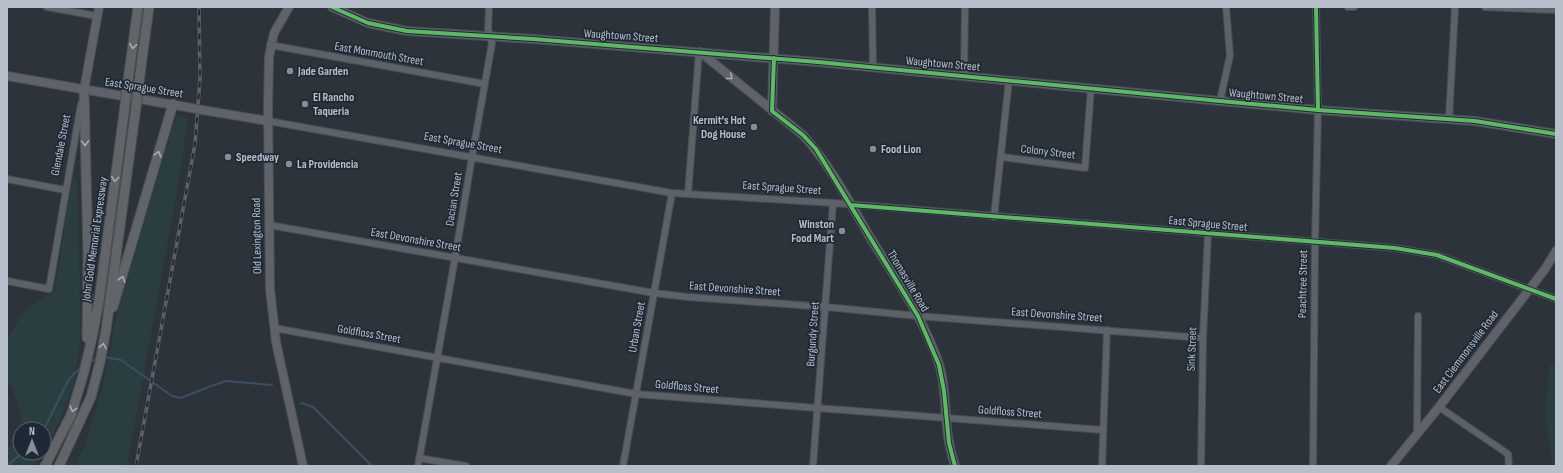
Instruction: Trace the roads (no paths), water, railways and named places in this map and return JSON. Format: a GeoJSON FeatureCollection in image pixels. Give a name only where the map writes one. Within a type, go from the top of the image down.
{"type":"FeatureCollection","features":[{"type":"Feature","properties":{"kind":"highway","name":"John Gold Memorial Expressway"},"geometry":{"type":"LineString","coordinates":[[59,466],[86,410],[100,362],[106,330],[149,7]]}},
{"type":"Feature","properties":{"kind":"highway","name":"John Gold Memorial Expressway"},"geometry":{"type":"LineString","coordinates":[[90,339],[99,301],[138,10]]}},
{"type":"Feature","properties":{"kind":"highway"},"geometry":{"type":"LineString","coordinates":[[45,465],[71,415],[84,372],[90,339],[84,90]]}},
{"type":"Feature","properties":{"kind":"highway"},"geometry":{"type":"LineString","coordinates":[[106,330],[173,104]]}},
{"type":"Feature","properties":{"kind":"highway"},"geometry":{"type":"LineString","coordinates":[[65,466],[86,410]]}},
{"type":"Feature","properties":{"kind":"main road","name":"Glendale Street"},"geometry":{"type":"LineString","coordinates":[[84,90],[99,7]]}},
{"type":"Feature","properties":{"kind":"main road","name":"Old Lexington Road"},"geometry":{"type":"LineString","coordinates":[[289,7],[277,26],[270,46],[269,59],[268,121],[270,289],[274,328],[303,466]]}},
{"type":"Feature","properties":{"kind":"main road","name":"Waughtown Street"},"geometry":{"type":"LineString","coordinates":[[332,7],[356,19],[388,28],[407,31],[774,58],[1091,88],[1220,102],[1475,121],[1556,134]]}},
{"type":"Feature","properties":{"kind":"main road"},"geometry":{"type":"LineString","coordinates":[[772,111],[775,7]]}},
{"type":"Feature","properties":{"kind":"main road","name":"Thomasville Road"},"geometry":{"type":"LineString","coordinates":[[699,52],[803,135],[816,149],[851,205],[918,316],[939,365],[944,391],[949,443],[955,466]]}},
{"type":"Feature","properties":{"kind":"main road","name":"East Sprague Street"},"geometry":{"type":"LineString","coordinates":[[7,76],[268,121]]}},
{"type":"Feature","properties":{"kind":"main road","name":"East Clemmonsville Road"},"geometry":{"type":"LineString","coordinates":[[1391,466],[1439,407],[1545,269],[1556,250]]}},
{"type":"Feature","properties":{"kind":"street"},"geometry":{"type":"LineString","coordinates":[[47,7],[98,16]]}},
{"type":"Feature","properties":{"kind":"street","name":"Dacian Street"},"geometry":{"type":"LineString","coordinates":[[418,466],[456,258],[492,42],[488,29],[489,7]]}},
{"type":"Feature","properties":{"kind":"street"},"geometry":{"type":"LineString","coordinates":[[872,7],[873,68]]}},
{"type":"Feature","properties":{"kind":"street"},"geometry":{"type":"LineString","coordinates":[[964,76],[965,7]]}},
{"type":"Feature","properties":{"kind":"street"},"geometry":{"type":"LineString","coordinates":[[1220,102],[1230,55],[1226,7]]}},
{"type":"Feature","properties":{"kind":"street","name":"Peachtree Street"},"geometry":{"type":"LineString","coordinates":[[1312,466],[1318,110],[1316,7]]}},
{"type":"Feature","properties":{"kind":"street"},"geometry":{"type":"LineString","coordinates":[[1348,7],[1354,7]]}},
{"type":"Feature","properties":{"kind":"street"},"geometry":{"type":"LineString","coordinates":[[1449,119],[1455,7]]}},
{"type":"Feature","properties":{"kind":"street"},"geometry":{"type":"LineString","coordinates":[[1486,7],[1556,10]]}},
{"type":"Feature","properties":{"kind":"street","name":"East Monmouth Street"},"geometry":{"type":"LineString","coordinates":[[270,46],[485,84]]}},
{"type":"Feature","properties":{"kind":"street"},"geometry":{"type":"LineString","coordinates":[[688,194],[699,52]]}},
{"type":"Feature","properties":{"kind":"street"},"geometry":{"type":"LineString","coordinates":[[994,217],[1002,157],[1009,80]]}},
{"type":"Feature","properties":{"kind":"street","name":"Colony Street"},"geometry":{"type":"LineString","coordinates":[[1002,157],[1085,168],[1091,88]]}},
{"type":"Feature","properties":{"kind":"street","name":"Glendale Street"},"geometry":{"type":"LineString","coordinates":[[7,281],[49,289],[65,190],[84,90]]}},
{"type":"Feature","properties":{"kind":"street","name":"East Sprague Street"},"geometry":{"type":"LineString","coordinates":[[268,121],[672,193],[851,205],[1395,248],[1437,255],[1556,299]]}},
{"type":"Feature","properties":{"kind":"street"},"geometry":{"type":"LineString","coordinates":[[7,179],[65,190]]}},
{"type":"Feature","properties":{"kind":"street","name":"Urban Street"},"geometry":{"type":"LineString","coordinates":[[623,466],[672,193]]}},
{"type":"Feature","properties":{"kind":"street","name":"Burgundy Street"},"geometry":{"type":"LineString","coordinates":[[813,466],[833,204]]}},
{"type":"Feature","properties":{"kind":"street","name":"East Devonshire Street"},"geometry":{"type":"LineString","coordinates":[[269,225],[688,297],[1203,338]]}},
{"type":"Feature","properties":{"kind":"street","name":"Sink Street"},"geometry":{"type":"LineString","coordinates":[[1201,466],[1203,338],[1208,234]]}},
{"type":"Feature","properties":{"kind":"street"},"geometry":{"type":"LineString","coordinates":[[1417,434],[1418,316]]}},
{"type":"Feature","properties":{"kind":"street","name":"Goldfloss Street"},"geometry":{"type":"LineString","coordinates":[[274,328],[636,394],[1103,430]]}},
{"type":"Feature","properties":{"kind":"street"},"geometry":{"type":"LineString","coordinates":[[1102,466],[1107,330]]}},
{"type":"Feature","properties":{"kind":"street"},"geometry":{"type":"LineString","coordinates":[[1439,407],[1508,454],[1509,466]]}},
{"type":"Feature","properties":{"kind":"street"},"geometry":{"type":"LineString","coordinates":[[419,458],[466,466]]}},
{"type":"Feature","properties":{"kind":"waterway"},"geometry":{"type":"LineString","coordinates":[[105,357],[121,360],[172,396],[181,398],[226,381],[272,385]]}},
{"type":"Feature","properties":{"kind":"waterway"},"geometry":{"type":"LineString","coordinates":[[89,362],[98,359]]}},
{"type":"Feature","properties":{"kind":"waterway"},"geometry":{"type":"LineString","coordinates":[[48,421],[69,379],[82,366]]}},
{"type":"Feature","properties":{"kind":"waterway"},"geometry":{"type":"LineString","coordinates":[[301,403],[313,407],[372,466]]}},
{"type":"Feature","properties":{"kind":"waterway"},"geometry":{"type":"LineString","coordinates":[[7,466],[13,461]]}},
{"type":"Feature","properties":{"kind":"railway"},"geometry":{"type":"LineString","coordinates":[[136,466],[195,144],[200,79],[199,7]]}},
{"type":"Feature","properties":{"kind":"place","name":"Jade Garden"},"geometry":{"type":"Point","coordinates":[290,71]}},
{"type":"Feature","properties":{"kind":"place","name":"El Rancho Taqueria"},"geometry":{"type":"Point","coordinates":[305,104]}},
{"type":"Feature","properties":{"kind":"place","name":"Kermit's Hot Dog House"},"geometry":{"type":"Point","coordinates":[754,127]}},
{"type":"Feature","properties":{"kind":"place","name":"Food Lion"},"geometry":{"type":"Point","coordinates":[873,149]}},
{"type":"Feature","properties":{"kind":"place","name":"Speedway"},"geometry":{"type":"Point","coordinates":[228,157]}},
{"type":"Feature","properties":{"kind":"place","name":"La Providencia"},"geometry":{"type":"Point","coordinates":[289,164]}},
{"type":"Feature","properties":{"kind":"place","name":"Winston Food Mart"},"geometry":{"type":"Point","coordinates":[842,231]}}]}
